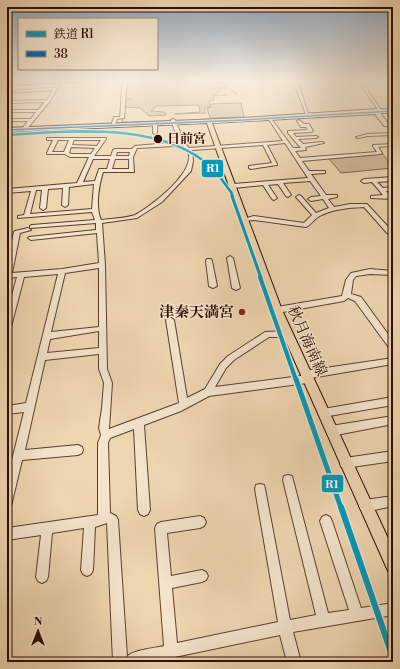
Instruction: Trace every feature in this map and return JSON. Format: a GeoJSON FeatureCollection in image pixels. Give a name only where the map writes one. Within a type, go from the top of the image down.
{"type":"FeatureCollection","features":[{"type":"Feature","properties":{"kind":"main road"},"geometry":{"type":"LineString","coordinates":[[7,130],[270,118],[374,111]]}},
{"type":"Feature","properties":{"kind":"main road"},"geometry":{"type":"LineString","coordinates":[[378,111],[391,129]]}},
{"type":"Feature","properties":{"kind":"main road","name":"秋月海南線"},"geometry":{"type":"LineString","coordinates":[[210,121],[277,310],[365,506],[392,561]]}},
{"type":"Feature","properties":{"kind":"street"},"geometry":{"type":"LineString","coordinates":[[12,111],[7,120],[32,120]]}},
{"type":"Feature","properties":{"kind":"street"},"geometry":{"type":"LineString","coordinates":[[24,129],[39,111]]}},
{"type":"Feature","properties":{"kind":"street"},"geometry":{"type":"LineString","coordinates":[[113,124],[115,118],[122,118],[123,111]]}},
{"type":"Feature","properties":{"kind":"street"},"geometry":{"type":"LineString","coordinates":[[306,111],[308,115]]}},
{"type":"Feature","properties":{"kind":"street"},"geometry":{"type":"LineString","coordinates":[[270,118],[324,197],[326,204],[333,210]]}},
{"type":"Feature","properties":{"kind":"street"},"geometry":{"type":"LineString","coordinates":[[291,150],[304,149],[290,132],[311,131],[307,125],[303,126],[299,121]]}},
{"type":"Feature","properties":{"kind":"street"},"geometry":{"type":"LineString","coordinates":[[102,266],[7,276],[17,232],[21,230],[135,217],[160,201],[188,170],[191,156],[188,149],[182,143],[173,122]]}},
{"type":"Feature","properties":{"kind":"street"},"geometry":{"type":"LineString","coordinates":[[155,123],[155,134]]}},
{"type":"Feature","properties":{"kind":"street"},"geometry":{"type":"LineString","coordinates":[[359,138],[391,129]]}},
{"type":"Feature","properties":{"kind":"street"},"geometry":{"type":"LineString","coordinates":[[95,139],[97,132]]}},
{"type":"Feature","properties":{"kind":"street"},"geometry":{"type":"LineString","coordinates":[[66,153],[76,137]]}},
{"type":"Feature","properties":{"kind":"street"},"geometry":{"type":"LineString","coordinates":[[48,139],[76,137],[104,139],[92,156],[80,184]]}},
{"type":"Feature","properties":{"kind":"street"},"geometry":{"type":"LineString","coordinates":[[296,138],[316,137]]}},
{"type":"Feature","properties":{"kind":"street"},"geometry":{"type":"LineString","coordinates":[[56,139],[49,153],[66,153],[70,156],[131,158]]}},
{"type":"Feature","properties":{"kind":"street"},"geometry":{"type":"LineString","coordinates":[[188,149],[286,142]]}},
{"type":"Feature","properties":{"kind":"street"},"geometry":{"type":"LineString","coordinates":[[7,534],[102,520],[104,516],[103,443],[106,435],[104,428],[107,408],[108,383],[103,369],[102,266],[99,221],[95,210],[96,182],[101,170],[132,171],[131,158],[135,147],[175,145],[182,143]]}},
{"type":"Feature","properties":{"kind":"street"},"geometry":{"type":"LineString","coordinates":[[251,167],[275,164],[264,143]]}},
{"type":"Feature","properties":{"kind":"street"},"geometry":{"type":"LineString","coordinates":[[302,146],[322,143]]}},
{"type":"Feature","properties":{"kind":"street"},"geometry":{"type":"LineString","coordinates":[[69,146],[98,147]]}},
{"type":"Feature","properties":{"kind":"street"},"geometry":{"type":"LineString","coordinates":[[299,160],[380,153],[375,146],[391,146],[393,148]]}},
{"type":"Feature","properties":{"kind":"street"},"geometry":{"type":"LineString","coordinates":[[109,170],[111,157],[114,150],[133,151]]}},
{"type":"Feature","properties":{"kind":"street"},"geometry":{"type":"LineString","coordinates":[[308,173],[323,172]]}},
{"type":"Feature","properties":{"kind":"street"},"geometry":{"type":"LineString","coordinates":[[233,186],[261,182],[312,179]]}},
{"type":"Feature","properties":{"kind":"street"},"geometry":{"type":"LineString","coordinates":[[364,181],[393,179]]}},
{"type":"Feature","properties":{"kind":"street"},"geometry":{"type":"LineString","coordinates":[[372,180],[381,190],[390,196]]}},
{"type":"Feature","properties":{"kind":"street"},"geometry":{"type":"LineString","coordinates":[[279,181],[288,195]]}},
{"type":"Feature","properties":{"kind":"street"},"geometry":{"type":"LineString","coordinates":[[7,190],[34,189],[96,182]]}},
{"type":"Feature","properties":{"kind":"street"},"geometry":{"type":"LineString","coordinates":[[261,182],[274,198]]}},
{"type":"Feature","properties":{"kind":"street"},"geometry":{"type":"LineString","coordinates":[[65,205],[66,185]]}},
{"type":"Feature","properties":{"kind":"street"},"geometry":{"type":"LineString","coordinates":[[43,208],[45,188]]}},
{"type":"Feature","properties":{"kind":"street"},"geometry":{"type":"LineString","coordinates":[[27,216],[34,189]]}},
{"type":"Feature","properties":{"kind":"street"},"geometry":{"type":"LineString","coordinates":[[381,190],[393,189]]}},
{"type":"Feature","properties":{"kind":"street"},"geometry":{"type":"LineString","coordinates":[[312,199],[335,196]]}},
{"type":"Feature","properties":{"kind":"street"},"geometry":{"type":"LineString","coordinates":[[373,197],[390,196]]}},
{"type":"Feature","properties":{"kind":"street"},"geometry":{"type":"LineString","coordinates":[[299,197],[315,215]]}},
{"type":"Feature","properties":{"kind":"street"},"geometry":{"type":"LineString","coordinates":[[244,220],[254,218],[306,224],[315,215],[347,206],[366,205],[389,232],[393,232]]}},
{"type":"Feature","properties":{"kind":"street"},"geometry":{"type":"LineString","coordinates":[[20,217],[95,210]]}},
{"type":"Feature","properties":{"kind":"street"},"geometry":{"type":"LineString","coordinates":[[31,238],[100,231]]}},
{"type":"Feature","properties":{"kind":"street"},"geometry":{"type":"LineString","coordinates":[[230,258],[236,288]]}},
{"type":"Feature","properties":{"kind":"street"},"geometry":{"type":"LineString","coordinates":[[210,262],[213,286]]}},
{"type":"Feature","properties":{"kind":"street"},"geometry":{"type":"LineString","coordinates":[[7,502],[62,271]]}},
{"type":"Feature","properties":{"kind":"street"},"geometry":{"type":"LineString","coordinates":[[277,310],[344,298],[347,295],[350,278],[353,274],[361,272],[384,271],[393,273]]}},
{"type":"Feature","properties":{"kind":"street"},"geometry":{"type":"LineString","coordinates":[[7,327],[21,274]]}},
{"type":"Feature","properties":{"kind":"street"},"geometry":{"type":"LineString","coordinates":[[347,295],[358,299],[393,347]]}},
{"type":"Feature","properties":{"kind":"street"},"geometry":{"type":"LineString","coordinates":[[170,320],[184,405]]}},
{"type":"Feature","properties":{"kind":"street"},"geometry":{"type":"LineString","coordinates":[[47,336],[97,329]]}},
{"type":"Feature","properties":{"kind":"street"},"geometry":{"type":"LineString","coordinates":[[208,392],[224,366],[231,358],[268,334],[288,334]]}},
{"type":"Feature","properties":{"kind":"street"},"geometry":{"type":"LineString","coordinates":[[42,357],[97,351]]}},
{"type":"Feature","properties":{"kind":"street"},"geometry":{"type":"LineString","coordinates":[[106,435],[184,405],[208,392],[306,377],[393,361]]}},
{"type":"Feature","properties":{"kind":"street"},"geometry":{"type":"LineString","coordinates":[[323,413],[393,401]]}},
{"type":"Feature","properties":{"kind":"street"},"geometry":{"type":"LineString","coordinates":[[7,410],[30,407]]}},
{"type":"Feature","properties":{"kind":"street"},"geometry":{"type":"LineString","coordinates":[[331,431],[393,420]]}},
{"type":"Feature","properties":{"kind":"street"},"geometry":{"type":"LineString","coordinates":[[139,423],[144,510]]}},
{"type":"Feature","properties":{"kind":"street"},"geometry":{"type":"LineString","coordinates":[[18,455],[78,450]]}},
{"type":"Feature","properties":{"kind":"street"},"geometry":{"type":"LineString","coordinates":[[346,463],[393,456]]}},
{"type":"Feature","properties":{"kind":"street"},"geometry":{"type":"LineString","coordinates":[[288,480],[324,620]]}},
{"type":"Feature","properties":{"kind":"street"},"geometry":{"type":"LineString","coordinates":[[260,489],[285,627],[294,662]]}},
{"type":"Feature","properties":{"kind":"street"},"geometry":{"type":"LineString","coordinates":[[365,506],[393,501]]}},
{"type":"Feature","properties":{"kind":"street"},"geometry":{"type":"LineString","coordinates":[[104,516],[112,520],[120,662]]}},
{"type":"Feature","properties":{"kind":"street"},"geometry":{"type":"LineString","coordinates":[[326,521],[357,615]]}},
{"type":"Feature","properties":{"kind":"street"},"geometry":{"type":"LineString","coordinates":[[87,570],[90,522]]}},
{"type":"Feature","properties":{"kind":"street"},"geometry":{"type":"LineString","coordinates":[[171,651],[161,528],[200,522]]}},
{"type":"Feature","properties":{"kind":"street"},"geometry":{"type":"LineString","coordinates":[[42,577],[47,529]]}},
{"type":"Feature","properties":{"kind":"street"},"geometry":{"type":"LineString","coordinates":[[166,583],[202,576]]}},
{"type":"Feature","properties":{"kind":"street"},"geometry":{"type":"LineString","coordinates":[[131,662],[133,659],[285,627],[393,609]]}},
{"type":"Feature","properties":{"kind":"shaded area"},"geometry":{"type":"Polygon","coordinates":[[[144,111],[164,112],[166,115],[149,116],[144,111]]]}},
{"type":"Feature","properties":{"kind":"shaded area"},"geometry":{"type":"Polygon","coordinates":[[[205,111],[205,113],[175,114],[205,111]]]}},
{"type":"Feature","properties":{"kind":"shaded area"},"geometry":{"type":"Polygon","coordinates":[[[208,111],[243,111],[244,117],[210,118],[208,111]]]}},
{"type":"Feature","properties":{"kind":"shaded area"},"geometry":{"type":"Polygon","coordinates":[[[383,154],[393,168],[341,173],[329,159],[383,154]]]}},
{"type":"Feature","properties":{"kind":"waterway"},"geometry":{"type":"LineString","coordinates":[[123,116],[122,122],[128,122]]}},
{"type":"Feature","properties":{"kind":"waterway"},"geometry":{"type":"LineString","coordinates":[[208,119],[236,118]]}},
{"type":"Feature","properties":{"kind":"waterway"},"geometry":{"type":"LineString","coordinates":[[131,122],[202,120]]}},
{"type":"Feature","properties":{"kind":"rail line","name":"R1"},"geometry":{"type":"LineString","coordinates":[[7,135],[67,131],[99,131],[130,134],[160,140],[188,151],[212,168],[231,192],[393,658]]}},
{"type":"Feature","properties":{"kind":"transit line","name":"38"},"geometry":{"type":"LineString","coordinates":[[7,130],[243,120],[389,111]]}},
{"type":"Feature","properties":{"kind":"place","name":"日前宮"},"geometry":{"type":"Point","coordinates":[158,139]}},
{"type":"Feature","properties":{"kind":"place","name":"津秦天満宮"},"geometry":{"type":"Point","coordinates":[242,312]}}]}
